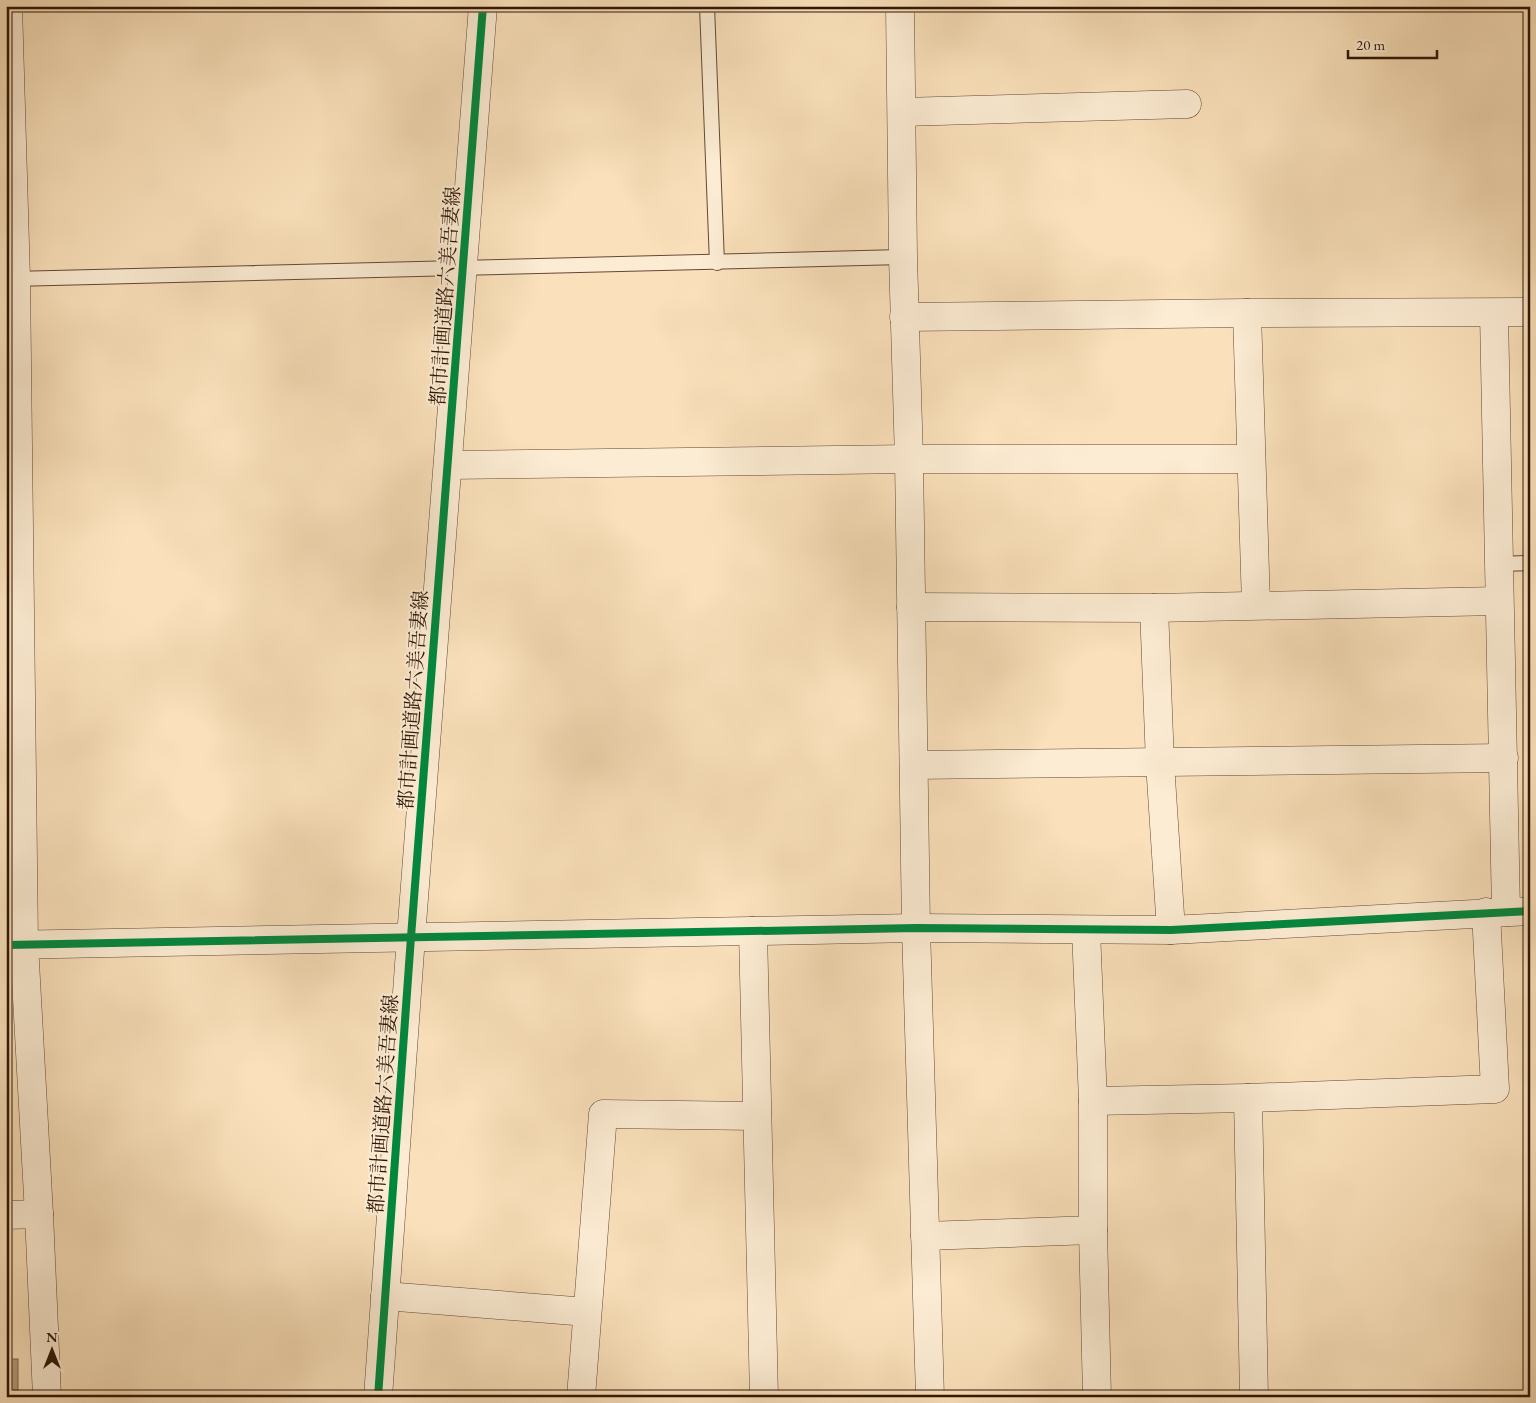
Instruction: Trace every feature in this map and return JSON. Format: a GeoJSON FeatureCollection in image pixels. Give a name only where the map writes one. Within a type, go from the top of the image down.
{"type":"FeatureCollection","features":[{"type":"Feature","properties":{"kind":"street"},"geometry":{"type":"LineString","coordinates":[[8,6],[15,944],[39,1214],[47,1397]]}},
{"type":"Feature","properties":{"kind":"street","name":"都市計画道路六美吾妻線"},"geometry":{"type":"LineString","coordinates":[[378,1397],[411,938],[484,6]]}},
{"type":"Feature","properties":{"kind":"street"},"geometry":{"type":"LineString","coordinates":[[900,6],[902,257],[909,459],[916,928],[930,1397]]}},
{"type":"Feature","properties":{"kind":"street"},"geometry":{"type":"LineString","coordinates":[[902,112],[1187,104]]}},
{"type":"Feature","properties":{"kind":"street"},"geometry":{"type":"LineString","coordinates":[[904,318],[1247,313],[1530,312]]}},
{"type":"Feature","properties":{"kind":"street"},"geometry":{"type":"LineString","coordinates":[[1247,313],[1256,605]]}},
{"type":"Feature","properties":{"kind":"street"},"geometry":{"type":"LineString","coordinates":[[1093,1101],[1248,1098],[1495,1089],[1507,912],[1494,313]]}},
{"type":"Feature","properties":{"kind":"street"},"geometry":{"type":"LineString","coordinates":[[448,465],[909,459],[1251,459]]}},
{"type":"Feature","properties":{"kind":"street"},"geometry":{"type":"LineString","coordinates":[[911,607],[1154,608],[1499,601]]}},
{"type":"Feature","properties":{"kind":"street"},"geometry":{"type":"LineString","coordinates":[[1154,608],[1160,763],[1171,930]]}},
{"type":"Feature","properties":{"kind":"street"},"geometry":{"type":"LineString","coordinates":[[914,766],[1504,758]]}},
{"type":"Feature","properties":{"kind":"street"},"geometry":{"type":"LineString","coordinates":[[15,944],[916,928],[1171,930],[1507,912]]}},
{"type":"Feature","properties":{"kind":"street"},"geometry":{"type":"LineString","coordinates":[[1086,930],[1093,1101],[1093,1230],[1097,1397]]}},
{"type":"Feature","properties":{"kind":"street"},"geometry":{"type":"LineString","coordinates":[[753,931],[764,1397]]}},
{"type":"Feature","properties":{"kind":"street"},"geometry":{"type":"LineString","coordinates":[[1248,1098],[1254,1397]]}},
{"type":"Feature","properties":{"kind":"street"},"geometry":{"type":"LineString","coordinates":[[581,1397],[603,1114],[757,1116]]}},
{"type":"Feature","properties":{"kind":"street"},"geometry":{"type":"LineString","coordinates":[[6,1215],[39,1214]]}},
{"type":"Feature","properties":{"kind":"street"},"geometry":{"type":"LineString","coordinates":[[925,1236],[1093,1230]]}},
{"type":"Feature","properties":{"kind":"street"},"geometry":{"type":"LineString","coordinates":[[385,1296],[587,1312]]}},
{"type":"Feature","properties":{"kind":"lane"},"geometry":{"type":"LineString","coordinates":[[707,6],[717,262]]}},
{"type":"Feature","properties":{"kind":"lane"},"geometry":{"type":"LineString","coordinates":[[11,279],[902,257]]}},
{"type":"Feature","properties":{"kind":"lane"},"geometry":{"type":"LineString","coordinates":[[1498,564],[1530,563]]}},
{"type":"Feature","properties":{"kind":"shaded area"},"geometry":{"type":"Polygon","coordinates":[[[6,1359],[18,1359],[18,1397],[6,1397],[6,1359]]]}},
{"type":"Feature","properties":{"kind":"building"},"geometry":{"type":"Polygon","coordinates":[[[1526,1233],[1530,1233],[1530,1323],[1525,1323],[1526,1233]]]}},
{"type":"Feature","properties":{"kind":"cycle path"},"geometry":{"type":"LineString","coordinates":[[378,1397],[411,937],[483,6]]}},
{"type":"Feature","properties":{"kind":"cycle path"},"geometry":{"type":"LineString","coordinates":[[6,945],[916,928],[1171,930],[1530,911]]}}]}
